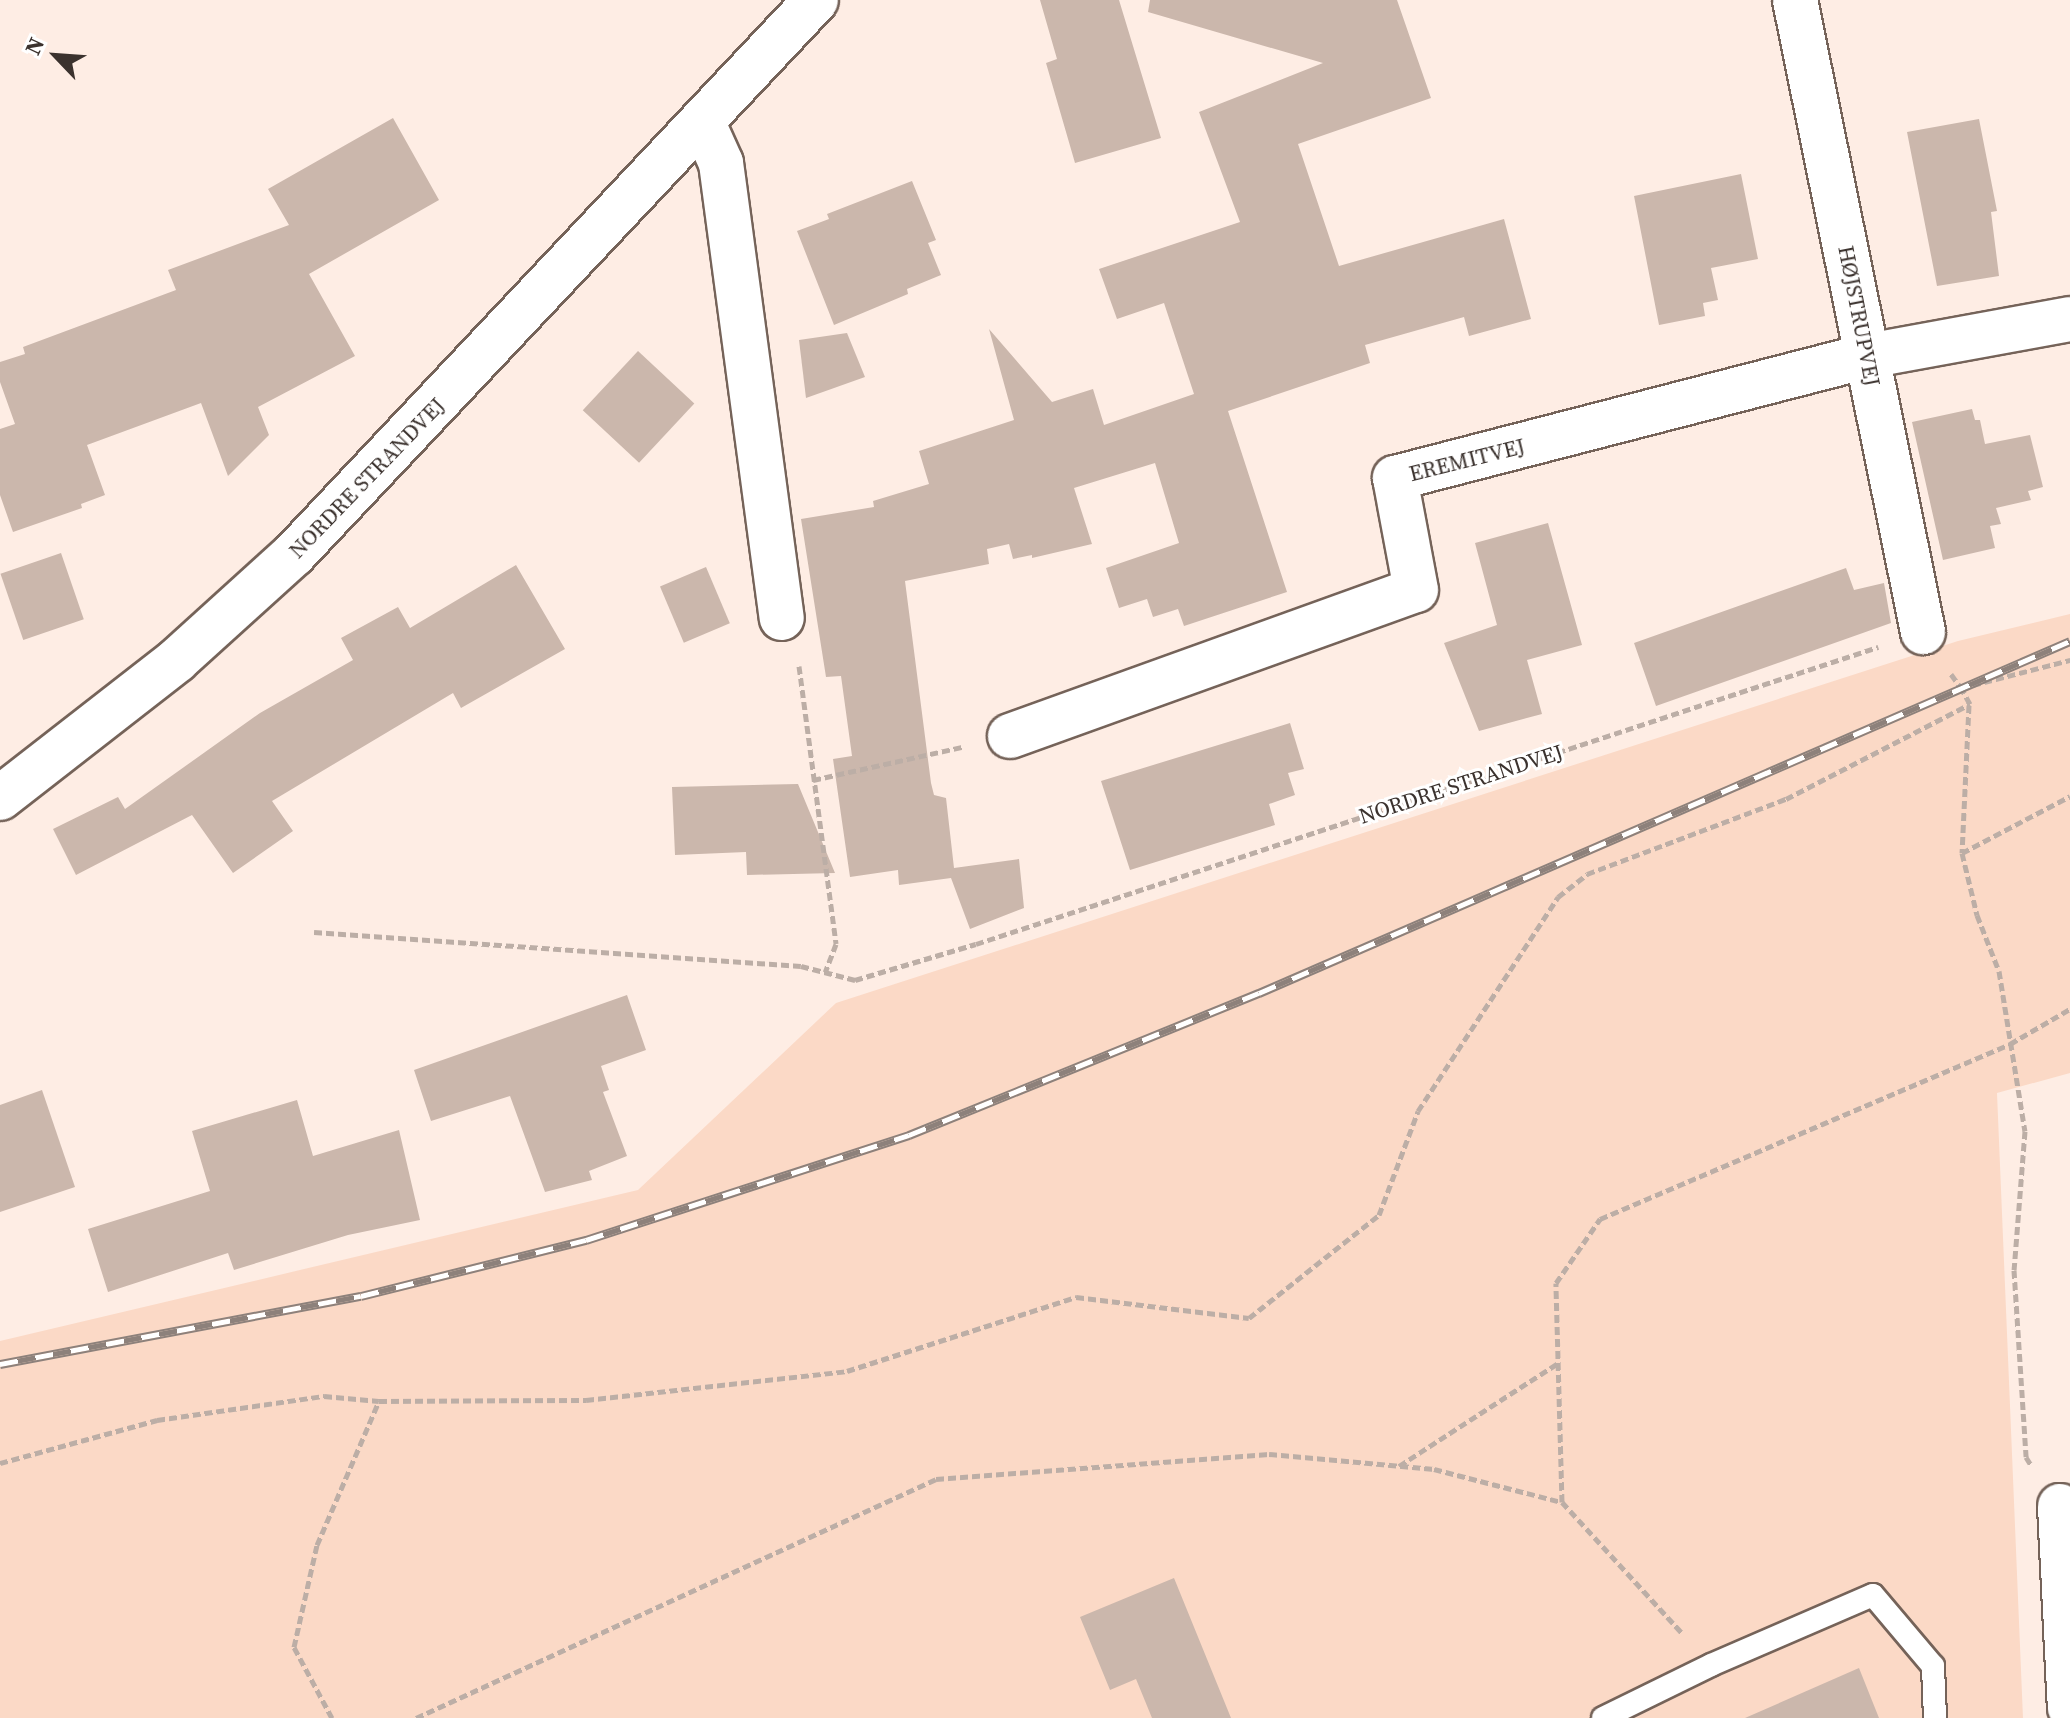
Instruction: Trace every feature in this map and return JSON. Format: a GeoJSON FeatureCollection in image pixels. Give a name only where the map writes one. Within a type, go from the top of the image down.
{"type":"FeatureCollection","features":[{"type":"Feature","properties":{"kind":"street","name":"NORDRE STRANDVEJ"},"geometry":{"type":"LineString","coordinates":[[0,798],[177,660],[294,554],[816,0]]}},
{"type":"Feature","properties":{"kind":"street","name":"HØJSTRUPVEJ"},"geometry":{"type":"LineString","coordinates":[[1795,0],[1923,632]]}},
{"type":"Feature","properties":{"kind":"street"},"geometry":{"type":"LineString","coordinates":[[703,123],[721,163],[782,618]]}},
{"type":"Feature","properties":{"kind":"street","name":"EREMITVEJ"},"geometry":{"type":"LineString","coordinates":[[1010,736],[1416,590],[1395,478],[1868,356],[2070,319]]}},
{"type":"Feature","properties":{"kind":"street"},"geometry":{"type":"LineString","coordinates":[[2060,1506],[2070,1708]]}},
{"type":"Feature","properties":{"kind":"lane"},"geometry":{"type":"LineString","coordinates":[[1603,1718],[1711,1665],[1873,1595],[1933,1666],[1935,1718]]}},
{"type":"Feature","properties":{"kind":"path"},"geometry":{"type":"LineString","coordinates":[[782,618],[803,675],[813,780],[836,944],[825,972]]}},
{"type":"Feature","properties":{"kind":"path"},"geometry":{"type":"LineString","coordinates":[[1923,632],[1970,704],[1962,853],[1977,915],[1999,971],[2025,1131],[2014,1270],[2026,1457],[2060,1506]]}},
{"type":"Feature","properties":{"kind":"path","name":"NORDRE STRANDVEJ"},"geometry":{"type":"LineString","coordinates":[[314,932],[801,966],[855,980],[976,944],[1923,632]]}},
{"type":"Feature","properties":{"kind":"path"},"geometry":{"type":"LineString","coordinates":[[1961,688],[2070,660]]}},
{"type":"Feature","properties":{"kind":"path"},"geometry":{"type":"LineString","coordinates":[[0,1463],[157,1420],[324,1396],[379,1401],[586,1400],[847,1371],[1076,1297],[1249,1318],[1379,1215],[1418,1111],[1558,897],[1587,874],[1786,799],[1970,704]]}},
{"type":"Feature","properties":{"kind":"path"},"geometry":{"type":"LineString","coordinates":[[813,780],[1010,736]]}},
{"type":"Feature","properties":{"kind":"path"},"geometry":{"type":"LineString","coordinates":[[1962,853],[2070,796]]}},
{"type":"Feature","properties":{"kind":"path"},"geometry":{"type":"LineString","coordinates":[[1562,1502],[1556,1283],[1600,1219],[2010,1044],[2070,1009]]}},
{"type":"Feature","properties":{"kind":"path"},"geometry":{"type":"LineString","coordinates":[[1399,1466],[1559,1362]]}},
{"type":"Feature","properties":{"kind":"path"},"geometry":{"type":"LineString","coordinates":[[332,1718],[294,1647],[317,1545],[379,1401]]}},
{"type":"Feature","properties":{"kind":"path"},"geometry":{"type":"LineString","coordinates":[[416,1718],[936,1479],[1269,1454],[1434,1469],[1562,1502],[1711,1665]]}},
{"type":"Feature","properties":{"kind":"shaded area"},"geometry":{"type":"Polygon","coordinates":[[[2070,614],[2070,1073],[1997,1093],[2023,1718],[0,1718],[0,1341],[638,1190],[836,1003],[1958,641],[2070,614]]]}},
{"type":"Feature","properties":{"kind":"building"},"geometry":{"type":"Polygon","coordinates":[[[1040,0],[1119,0],[1161,138],[1075,163],[1046,63],[1057,59],[1040,0]]]}},
{"type":"Feature","properties":{"kind":"building"},"geometry":{"type":"Polygon","coordinates":[[[1150,0],[1397,0],[1431,98],[1298,144],[1339,266],[1504,219],[1531,319],[1469,336],[1464,317],[1365,345],[1370,363],[1228,411],[1287,592],[1184,626],[1178,609],[1153,617],[1147,599],[1119,608],[1106,568],[1179,543],[1155,463],[1074,488],[1092,544],[1032,558],[1032,555],[1013,559],[1009,544],[987,549],[989,564],[905,581],[931,783],[934,795],[946,798],[954,868],[1019,859],[1024,908],[970,929],[951,878],[899,885],[898,870],[850,877],[833,759],[852,756],[841,676],[826,677],[801,519],[874,507],[873,501],[929,484],[919,451],[1014,420],[989,329],[1052,402],[1093,389],[1104,425],[1194,394],[1164,303],[1117,319],[1099,269],[1240,222],[1199,112],[1323,63],[1148,12],[1150,0]]]}},
{"type":"Feature","properties":{"kind":"building"},"geometry":{"type":"Polygon","coordinates":[[[393,118],[439,200],[309,274],[355,356],[258,407],[269,435],[228,476],[201,403],[87,445],[105,495],[81,504],[82,508],[13,532],[0,495],[0,429],[15,424],[0,382],[0,362],[25,354],[23,347],[176,290],[168,270],[289,225],[268,189],[393,118]]]}},
{"type":"Feature","properties":{"kind":"building"},"geometry":{"type":"Polygon","coordinates":[[[1979,119],[1997,211],[1991,212],[1999,276],[1937,286],[1907,132],[1979,119]]]}},
{"type":"Feature","properties":{"kind":"building"},"geometry":{"type":"Polygon","coordinates":[[[1741,174],[1758,259],[1711,268],[1718,300],[1703,303],[1705,316],[1659,325],[1634,196],[1741,174]]]}},
{"type":"Feature","properties":{"kind":"building"},"geometry":{"type":"Polygon","coordinates":[[[912,181],[936,240],[928,243],[941,275],[907,289],[908,294],[834,325],[797,231],[829,219],[827,214],[912,181]]]}},
{"type":"Feature","properties":{"kind":"building"},"geometry":{"type":"Polygon","coordinates":[[[847,333],[865,377],[806,398],[799,340],[847,333]]]}},
{"type":"Feature","properties":{"kind":"building"},"geometry":{"type":"Polygon","coordinates":[[[638,351],[694,404],[639,463],[583,410],[638,351]]]}},
{"type":"Feature","properties":{"kind":"building"},"geometry":{"type":"Polygon","coordinates":[[[1972,409],[1975,420],[1980,420],[1985,444],[2030,435],[2043,487],[2028,491],[2031,500],[1996,508],[2001,524],[1990,526],[1995,548],[1943,560],[1912,422],[1972,409]]]}},
{"type":"Feature","properties":{"kind":"building"},"geometry":{"type":"Polygon","coordinates":[[[1548,523],[1582,645],[1527,660],[1542,714],[1479,731],[1444,643],[1497,625],[1475,543],[1548,523]]]}},
{"type":"Feature","properties":{"kind":"building"},"geometry":{"type":"Polygon","coordinates":[[[61,553],[84,619],[23,640],[0,574],[61,553]]]}},
{"type":"Feature","properties":{"kind":"building"},"geometry":{"type":"Polygon","coordinates":[[[516,565],[565,649],[461,708],[453,693],[272,801],[293,831],[233,873],[192,815],[76,875],[53,829],[118,797],[125,809],[260,713],[353,660],[341,638],[398,607],[410,628],[516,565]]]}},
{"type":"Feature","properties":{"kind":"building"},"geometry":{"type":"Polygon","coordinates":[[[706,567],[730,623],[684,643],[660,587],[706,567]]]}},
{"type":"Feature","properties":{"kind":"building"},"geometry":{"type":"Polygon","coordinates":[[[1846,568],[1854,590],[1884,583],[1891,623],[1656,706],[1634,643],[1846,568]]]}},
{"type":"Feature","properties":{"kind":"building"},"geometry":{"type":"Polygon","coordinates":[[[1290,723],[1304,769],[1288,773],[1295,795],[1269,804],[1275,825],[1130,870],[1101,781],[1290,723]]]}},
{"type":"Feature","properties":{"kind":"building"},"geometry":{"type":"Polygon","coordinates":[[[798,784],[835,873],[747,875],[746,852],[675,855],[672,787],[798,784]]]}},
{"type":"Feature","properties":{"kind":"building"},"geometry":{"type":"Polygon","coordinates":[[[627,995],[646,1050],[601,1066],[609,1090],[603,1092],[627,1156],[589,1171],[592,1180],[545,1192],[510,1096],[431,1121],[414,1070],[627,995]]]}},
{"type":"Feature","properties":{"kind":"building"},"geometry":{"type":"Polygon","coordinates":[[[42,1090],[75,1187],[0,1212],[0,1105],[42,1090]]]}},
{"type":"Feature","properties":{"kind":"building"},"geometry":{"type":"Polygon","coordinates":[[[297,1100],[313,1156],[399,1130],[420,1220],[348,1235],[234,1270],[228,1253],[108,1292],[88,1229],[210,1191],[192,1131],[297,1100]]]}},
{"type":"Feature","properties":{"kind":"building"},"geometry":{"type":"Polygon","coordinates":[[[1174,1578],[1231,1718],[1152,1718],[1136,1679],[1110,1690],[1080,1617],[1174,1578]]]}},
{"type":"Feature","properties":{"kind":"building"},"geometry":{"type":"Polygon","coordinates":[[[1859,1668],[1879,1718],[1745,1718],[1859,1668]]]}},
{"type":"Feature","properties":{"kind":"railway"},"geometry":{"type":"LineString","coordinates":[[0,1364],[361,1296],[586,1240],[909,1135],[1259,993],[2070,641]]}}]}
